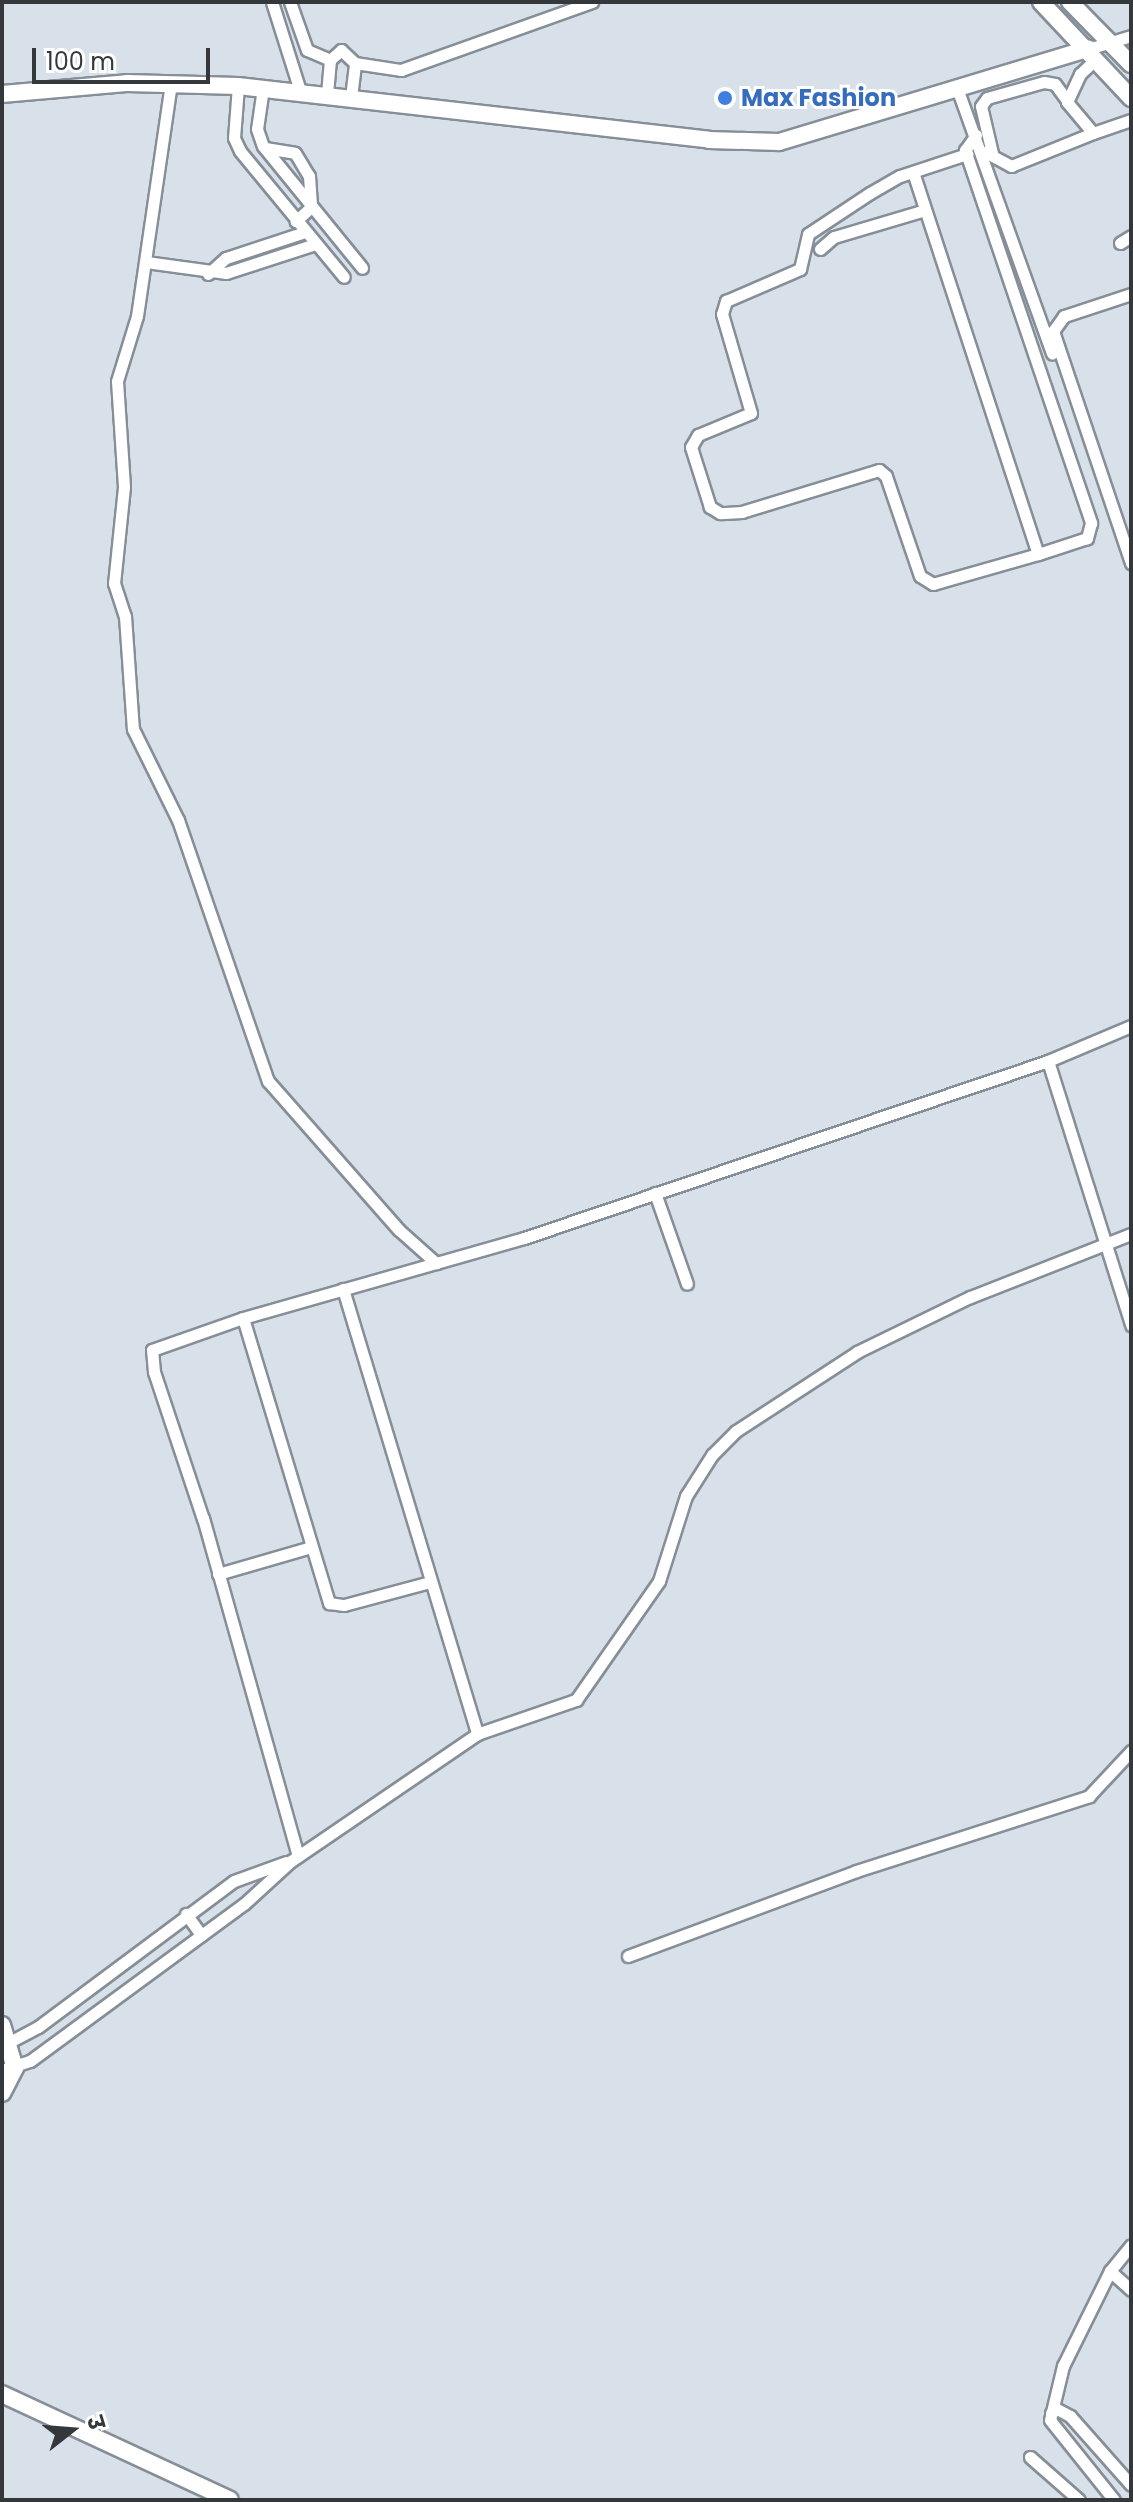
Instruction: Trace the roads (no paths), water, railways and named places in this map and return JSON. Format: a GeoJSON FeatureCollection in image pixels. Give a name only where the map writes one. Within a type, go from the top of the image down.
{"type":"FeatureCollection","features":[{"type":"Feature","properties":{"kind":"street"},"geometry":{"type":"LineString","coordinates":[[272,2],[300,91]]}},
{"type":"Feature","properties":{"kind":"street"},"geometry":{"type":"LineString","coordinates":[[290,2],[307,50],[330,60]]}},
{"type":"Feature","properties":{"kind":"street"},"geometry":{"type":"LineString","coordinates":[[327,94],[330,60],[341,50],[355,63],[401,70],[592,2]]}},
{"type":"Feature","properties":{"kind":"street"},"geometry":{"type":"LineString","coordinates":[[1041,2],[1131,98]]}},
{"type":"Feature","properties":{"kind":"street"},"geometry":{"type":"LineString","coordinates":[[1070,2],[1131,64]]}},
{"type":"Feature","properties":{"kind":"street"},"geometry":{"type":"LineString","coordinates":[[2,94],[171,83],[238,86],[327,94],[484,116],[765,142],[803,137],[957,88],[1092,54],[1110,42],[1131,36]]}},
{"type":"Feature","properties":{"kind":"street"},"geometry":{"type":"LineString","coordinates":[[1066,99],[1092,54]]}},
{"type":"Feature","properties":{"kind":"street"},"geometry":{"type":"LineString","coordinates":[[351,97],[355,63]]}},
{"type":"Feature","properties":{"kind":"street"},"geometry":{"type":"LineString","coordinates":[[987,155],[981,106],[987,98],[1044,82],[1055,84],[1093,133]]}},
{"type":"Feature","properties":{"kind":"street"},"geometry":{"type":"LineString","coordinates":[[171,83],[137,316],[117,381],[124,487],[114,583],[125,616],[133,729],[178,820],[268,1081],[399,1230],[436,1263]]}},
{"type":"Feature","properties":{"kind":"street"},"geometry":{"type":"LineString","coordinates":[[238,86],[235,143],[344,277]]}},
{"type":"Feature","properties":{"kind":"street"},"geometry":{"type":"LineString","coordinates":[[263,88],[258,136],[362,268]]}},
{"type":"Feature","properties":{"kind":"street"},"geometry":{"type":"LineString","coordinates":[[957,88],[987,155],[1052,354]]}},
{"type":"Feature","properties":{"kind":"street"},"geometry":{"type":"LineString","coordinates":[[976,135],[965,146],[967,154],[1091,523],[1087,538],[929,584],[917,568],[886,476],[879,470],[729,514],[710,507],[691,453],[698,435],[751,413],[722,314],[726,301],[800,269],[808,234],[887,182],[967,154],[987,155],[1011,166],[1131,120]]}},
{"type":"Feature","properties":{"kind":"street"},"geometry":{"type":"LineString","coordinates":[[235,143],[258,136]]}},
{"type":"Feature","properties":{"kind":"street"},"geometry":{"type":"LineString","coordinates":[[265,148],[295,153],[309,176],[311,207]]}},
{"type":"Feature","properties":{"kind":"street"},"geometry":{"type":"LineString","coordinates":[[913,172],[1038,554]]}},
{"type":"Feature","properties":{"kind":"street"},"geometry":{"type":"LineString","coordinates":[[296,221],[311,207]]}},
{"type":"Feature","properties":{"kind":"street"},"geometry":{"type":"LineString","coordinates":[[820,249],[834,237],[925,210]]}},
{"type":"Feature","properties":{"kind":"street"},"geometry":{"type":"LineString","coordinates":[[208,274],[226,258],[305,232]]}},
{"type":"Feature","properties":{"kind":"street"},"geometry":{"type":"LineString","coordinates":[[146,262],[208,274],[226,273],[315,244]]}},
{"type":"Feature","properties":{"kind":"street"},"geometry":{"type":"LineString","coordinates":[[1131,294],[1064,316],[1053,331],[1131,563]]}},
{"type":"Feature","properties":{"kind":"street"},"geometry":{"type":"LineString","coordinates":[[294,1858],[218,1574],[154,1372],[152,1350],[243,1318],[436,1263],[655,1193],[1048,1061],[1131,1026]]}},
{"type":"Feature","properties":{"kind":"street"},"geometry":{"type":"LineString","coordinates":[[1048,1061],[1131,1325]]}},
{"type":"Feature","properties":{"kind":"street"},"geometry":{"type":"LineString","coordinates":[[655,1193],[687,1284]]}},
{"type":"Feature","properties":{"kind":"street"},"geometry":{"type":"LineString","coordinates":[[8,2069],[201,1935],[294,1858],[477,1734],[554,1711],[591,1685],[659,1581],[686,1496],[712,1455],[736,1431],[857,1352],[970,1297],[1131,1234]]}},
{"type":"Feature","properties":{"kind":"street"},"geometry":{"type":"LineString","coordinates":[[343,1289],[477,1734]]}},
{"type":"Feature","properties":{"kind":"street"},"geometry":{"type":"LineString","coordinates":[[243,1318],[325,1597],[336,1606],[430,1582]]}},
{"type":"Feature","properties":{"kind":"street"},"geometry":{"type":"LineString","coordinates":[[218,1574],[311,1547]]}},
{"type":"Feature","properties":{"kind":"street"},"geometry":{"type":"LineString","coordinates":[[628,1956],[856,1871],[1089,1796],[1131,1751]]}},
{"type":"Feature","properties":{"kind":"street"},"geometry":{"type":"LineString","coordinates":[[6,2045],[234,1881],[294,1858]]}},
{"type":"Feature","properties":{"kind":"street"},"geometry":{"type":"LineString","coordinates":[[186,1914],[201,1935]]}},
{"type":"Feature","properties":{"kind":"street"},"geometry":{"type":"LineString","coordinates":[[123,1960],[139,1979]]}},
{"type":"Feature","properties":{"kind":"street"},"geometry":{"type":"LineString","coordinates":[[75,1997],[87,2017]]}},
{"type":"Feature","properties":{"kind":"street"},"geometry":{"type":"LineString","coordinates":[[2,2025],[8,2069],[2,2093]]}},
{"type":"Feature","properties":{"kind":"street"},"geometry":{"type":"LineString","coordinates":[[1114,2500],[1052,2426],[1051,2413],[1063,2366],[1110,2271],[1131,2245]]}},
{"type":"Feature","properties":{"kind":"street"},"geometry":{"type":"LineString","coordinates":[[1110,2271],[1131,2290]]}},
{"type":"Feature","properties":{"kind":"street"},"geometry":{"type":"LineString","coordinates":[[2,2394],[230,2500]]}},
{"type":"Feature","properties":{"kind":"street"},"geometry":{"type":"LineString","coordinates":[[1051,2413],[1064,2411],[1131,2485]]}},
{"type":"Feature","properties":{"kind":"street"},"geometry":{"type":"LineString","coordinates":[[1069,2448],[1086,2433]]}},
{"type":"Feature","properties":{"kind":"street"},"geometry":{"type":"LineString","coordinates":[[1030,2457],[1079,2500]]}},
{"type":"Feature","properties":{"kind":"place","name":"Max Fashion"},"geometry":{"type":"Point","coordinates":[725,98]}}]}
